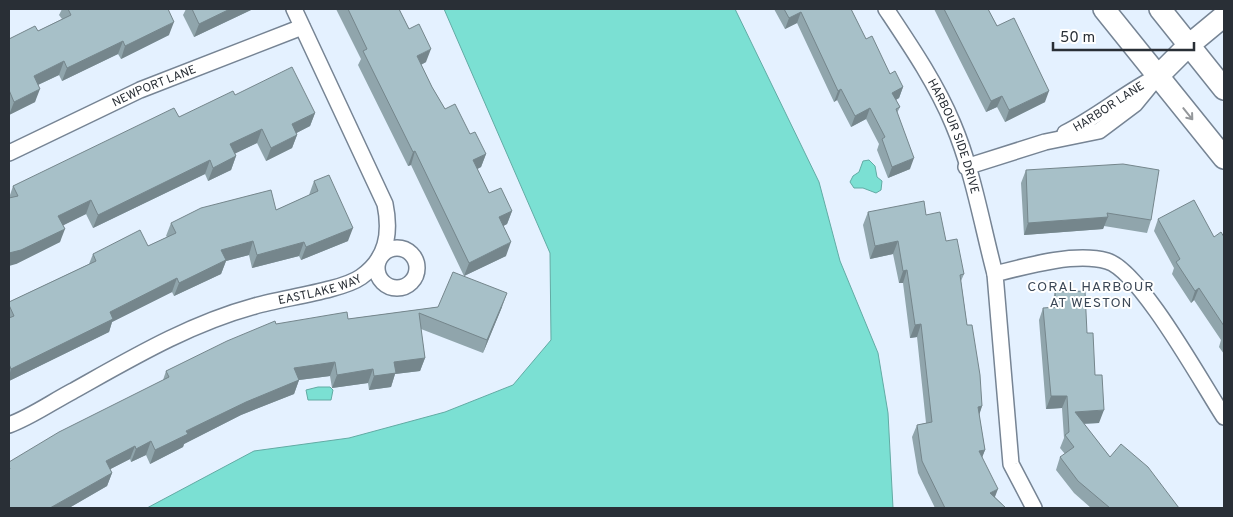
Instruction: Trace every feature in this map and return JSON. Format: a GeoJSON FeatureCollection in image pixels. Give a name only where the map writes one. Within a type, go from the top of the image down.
{"type":"FeatureCollection","features":[{"type":"Feature","properties":{"kind":"main road"},"geometry":{"type":"LineString","coordinates":[[1104,9],[1224,158]]}},
{"type":"Feature","properties":{"kind":"main road"},"geometry":{"type":"LineString","coordinates":[[1160,9],[1224,89]]}},
{"type":"Feature","properties":{"kind":"main road"},"geometry":{"type":"LineString","coordinates":[[1158,76],[1189,45],[1224,16]]}},
{"type":"Feature","properties":{"kind":"street","name":"EASTLAKE WAY"},"geometry":{"type":"LineString","coordinates":[[9,425],[175,335],[224,314],[352,282],[373,267],[383,254],[388,241],[389,222],[385,204],[294,9]]}},
{"type":"Feature","properties":{"kind":"street","name":"HARBOUR SIDE DRIVE"},"geometry":{"type":"LineString","coordinates":[[886,9],[918,56],[949,115],[966,167],[995,274],[1011,464],[1034,508]]}},
{"type":"Feature","properties":{"kind":"street","name":"NEWPORT LANE"},"geometry":{"type":"LineString","coordinates":[[9,153],[140,90],[302,27]]}},
{"type":"Feature","properties":{"kind":"street","name":"HARBOR LANE"},"geometry":{"type":"LineString","coordinates":[[1090,128],[1127,93],[1158,76]]}},
{"type":"Feature","properties":{"kind":"street","name":"HARBOR LANE"},"geometry":{"type":"LineString","coordinates":[[966,167],[1090,128],[1106,127],[1135,104],[1158,76]]}},
{"type":"Feature","properties":{"kind":"street"},"geometry":{"type":"LineString","coordinates":[[995,274],[1023,266],[1085,257],[1108,261],[1123,271],[1155,306],[1224,417]]}},
{"type":"Feature","properties":{"kind":"shaded area"},"geometry":{"type":"Polygon","coordinates":[[[444,9],[735,9],[819,182],[840,261],[878,353],[888,413],[893,508],[147,508],[254,451],[349,438],[445,412],[513,385],[551,340],[550,253],[444,9]]]}},
{"type":"Feature","properties":{"kind":"shaded area"},"geometry":{"type":"Polygon","coordinates":[[[869,160],[875,166],[877,177],[882,181],[881,190],[876,193],[863,188],[854,188],[850,182],[853,176],[859,172],[863,161],[869,160]]]}},
{"type":"Feature","properties":{"kind":"shaded area"},"geometry":{"type":"Polygon","coordinates":[[[330,387],[333,390],[331,400],[308,400],[306,390],[330,387]]]}},
{"type":"Feature","properties":{"kind":"building"},"geometry":{"type":"Polygon","coordinates":[[[68,9],[168,9],[174,22],[125,46],[123,41],[67,68],[64,61],[34,76],[40,89],[14,102],[9,90],[9,39],[35,26],[38,31],[71,15],[68,9]]]}},
{"type":"Feature","properties":{"kind":"building"},"geometry":{"type":"Polygon","coordinates":[[[192,9],[230,9],[199,24],[192,9]]]}},
{"type":"Feature","properties":{"kind":"building"},"geometry":{"type":"Polygon","coordinates":[[[348,9],[399,9],[409,29],[419,24],[431,49],[417,56],[445,109],[455,104],[470,134],[475,132],[486,154],[473,160],[489,193],[501,188],[512,211],[499,217],[511,242],[469,263],[415,151],[413,152],[363,51],[367,49],[348,9]]]}},
{"type":"Feature","properties":{"kind":"building"},"geometry":{"type":"Polygon","coordinates":[[[784,9],[851,9],[866,39],[872,36],[890,74],[895,71],[903,87],[892,93],[900,107],[896,109],[914,158],[892,167],[882,139],[885,137],[870,108],[855,116],[841,89],[838,91],[801,12],[789,18],[784,9]]]}},
{"type":"Feature","properties":{"kind":"building"},"geometry":{"type":"Polygon","coordinates":[[[944,9],[988,9],[997,26],[1014,18],[1049,91],[1009,110],[1002,96],[991,101],[944,9]]]}},
{"type":"Feature","properties":{"kind":"building"},"geometry":{"type":"Polygon","coordinates":[[[292,67],[315,113],[292,124],[297,135],[271,148],[262,129],[230,144],[236,156],[213,168],[210,160],[98,215],[91,200],[58,216],[65,229],[21,250],[9,253],[9,198],[18,196],[13,186],[174,108],[179,117],[233,91],[235,95],[292,67]]]}},
{"type":"Feature","properties":{"kind":"building"},"geometry":{"type":"Polygon","coordinates":[[[1123,164],[1159,170],[1151,220],[1107,213],[1108,217],[1028,223],[1026,170],[1123,164]]]}},
{"type":"Feature","properties":{"kind":"building"},"geometry":{"type":"Polygon","coordinates":[[[329,175],[353,228],[306,247],[304,242],[257,255],[253,241],[221,250],[226,260],[179,283],[177,278],[110,312],[113,319],[11,369],[9,364],[9,318],[14,316],[9,302],[96,261],[93,254],[140,230],[148,246],[176,233],[171,223],[201,208],[271,190],[276,210],[318,191],[314,181],[329,175]]]}},
{"type":"Feature","properties":{"kind":"building"},"geometry":{"type":"Polygon","coordinates":[[[1194,200],[1214,237],[1221,232],[1224,237],[1224,326],[1199,288],[1195,291],[1176,262],[1180,259],[1158,219],[1194,200]]]}},
{"type":"Feature","properties":{"kind":"building"},"geometry":{"type":"Polygon","coordinates":[[[924,201],[926,215],[940,212],[946,241],[957,239],[964,274],[960,275],[967,325],[972,325],[980,375],[982,406],[978,407],[985,450],[979,451],[998,489],[990,493],[1006,508],[945,508],[922,461],[917,425],[932,422],[921,324],[915,325],[907,270],[903,271],[898,241],[875,246],[868,212],[924,201]]]}},
{"type":"Feature","properties":{"kind":"building"},"geometry":{"type":"Polygon","coordinates":[[[453,272],[507,293],[487,340],[419,313],[425,358],[394,362],[396,373],[374,376],[373,369],[337,375],[335,362],[294,368],[299,380],[246,402],[186,431],[188,434],[155,450],[151,441],[136,449],[135,446],[106,461],[112,473],[50,508],[9,508],[9,462],[59,432],[169,377],[166,371],[227,341],[275,321],[276,324],[347,312],[348,319],[438,307],[453,272]]]}},
{"type":"Feature","properties":{"kind":"building"},"geometry":{"type":"Polygon","coordinates":[[[1085,291],[1087,333],[1093,333],[1095,375],[1102,375],[1104,410],[1075,412],[1110,457],[1121,444],[1148,467],[1179,508],[1110,508],[1078,481],[1060,457],[1074,447],[1065,435],[1069,432],[1067,396],[1051,396],[1043,308],[1056,307],[1055,292],[1085,291]]]}},
{"type":"Feature","properties":{"kind":"district","name":"CORAL HARBOUR AT WESTON"},"geometry":{"type":"Point","coordinates":[1091,294]}}]}
